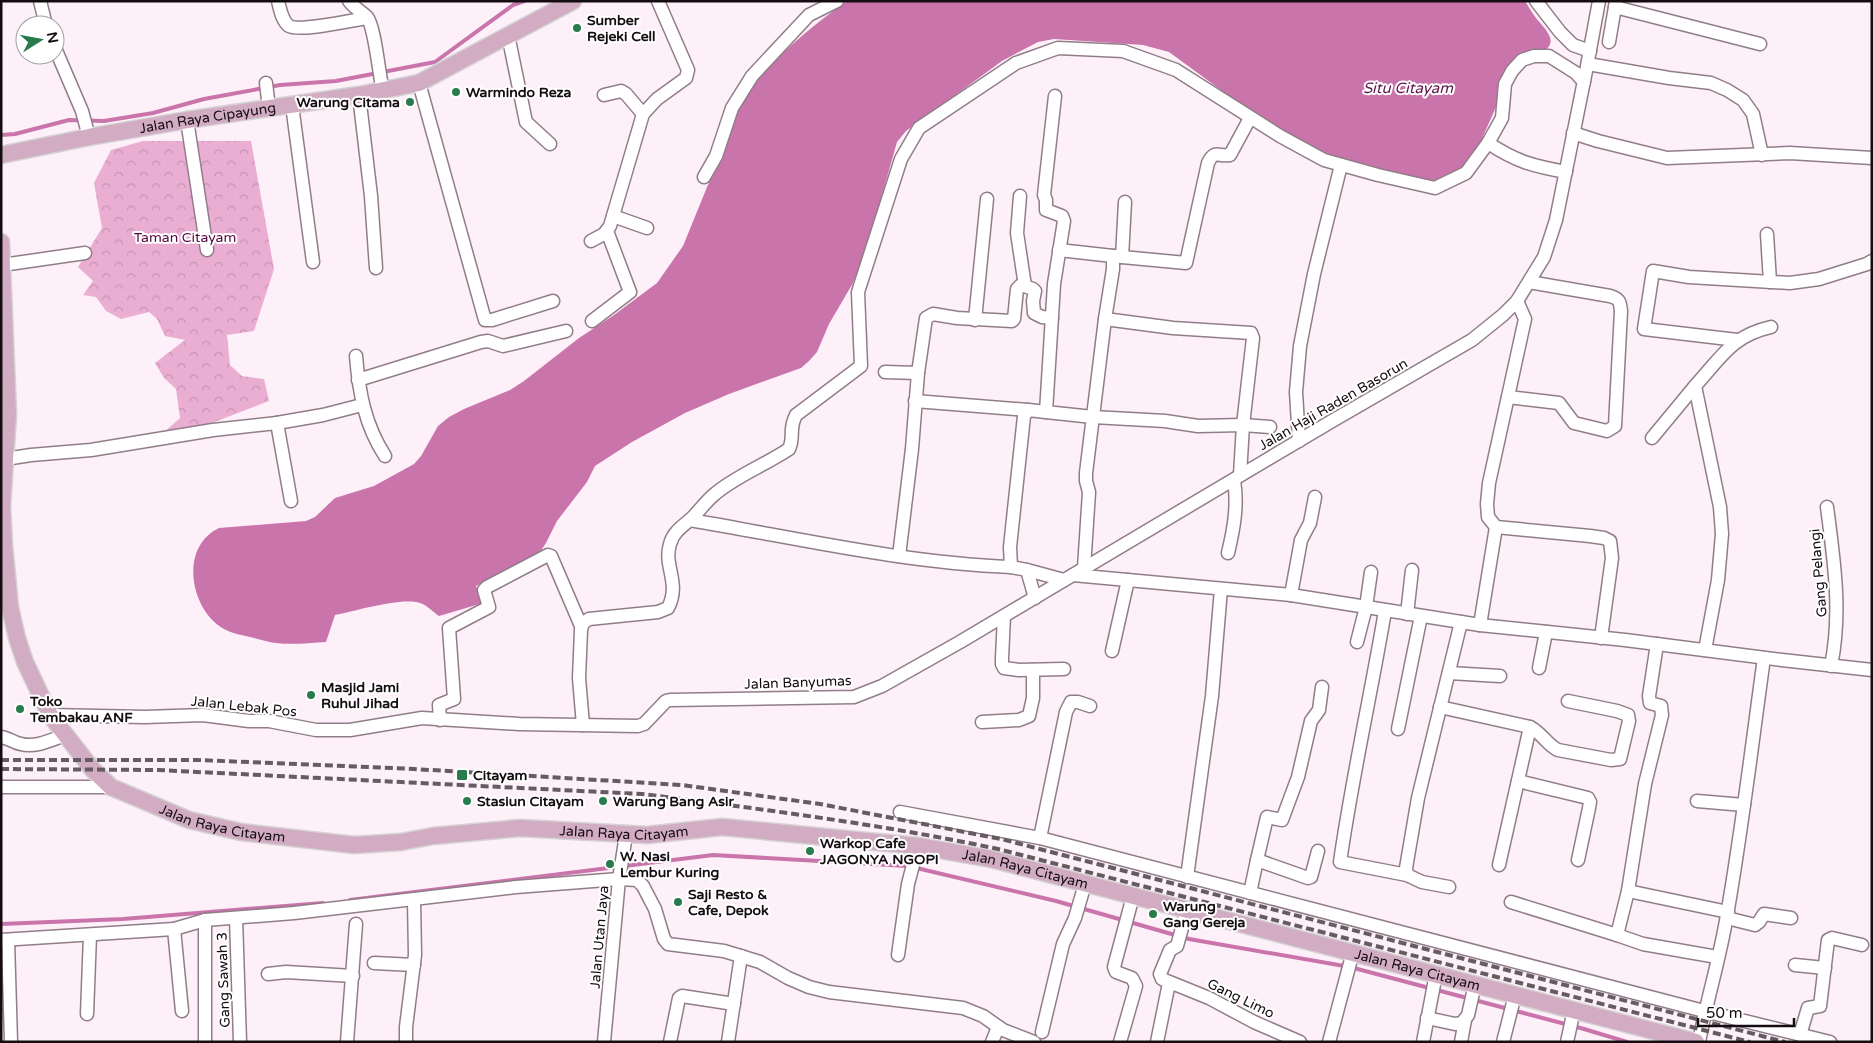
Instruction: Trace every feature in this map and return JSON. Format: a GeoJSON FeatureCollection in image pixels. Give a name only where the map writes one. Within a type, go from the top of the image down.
{"type":"FeatureCollection","features":[{"type":"Feature","properties":{"kind":"main road","name":"Jalan Raya Cipayung"},"geometry":{"type":"LineString","coordinates":[[1,156],[85,123],[187,120],[267,93],[292,105],[359,95],[380,77],[419,83],[447,70],[573,1]]}},
{"type":"Feature","properties":{"kind":"main road","name":"Jalan Raya Citayam"},"geometry":{"type":"LineString","coordinates":[[1,242],[8,414],[4,451],[2,506],[4,567],[10,607],[25,662],[50,715],[93,770],[111,787],[189,820],[241,832],[354,845],[401,842],[433,836],[520,828],[625,842],[647,836],[722,827],[991,859],[1131,902],[1187,910],[1351,958],[1474,988],[1514,1002],[1697,1042]]}},
{"type":"Feature","properties":{"kind":"street"},"geometry":{"type":"LineString","coordinates":[[40,1],[44,15]]}},
{"type":"Feature","properties":{"kind":"street"},"geometry":{"type":"LineString","coordinates":[[278,1],[286,22],[293,27],[306,28],[367,18]]}},
{"type":"Feature","properties":{"kind":"street"},"geometry":{"type":"LineString","coordinates":[[348,1],[367,18],[376,46],[380,77]]}},
{"type":"Feature","properties":{"kind":"street"},"geometry":{"type":"LineString","coordinates":[[591,240],[607,231],[643,114],[657,99],[686,78],[688,70],[686,63],[658,1]]}},
{"type":"Feature","properties":{"kind":"street"},"geometry":{"type":"LineString","coordinates":[[704,177],[716,156],[732,108],[752,76],[809,16],[837,1]]}},
{"type":"Feature","properties":{"kind":"street"},"geometry":{"type":"LineString","coordinates":[[1536,1],[1560,32],[1574,45],[1587,68]]}},
{"type":"Feature","properties":{"kind":"street","name":"Jalan Haji Raden Basorun"},"geometry":{"type":"LineString","coordinates":[[1004,616],[1472,340],[1517,301],[1544,257],[1561,202],[1599,1]]}},
{"type":"Feature","properties":{"kind":"street"},"geometry":{"type":"LineString","coordinates":[[1609,42],[1615,4],[1760,44]]}},
{"type":"Feature","properties":{"kind":"street"},"geometry":{"type":"LineString","coordinates":[[508,35],[526,122],[550,144]]}},
{"type":"Feature","properties":{"kind":"street"},"geometry":{"type":"LineString","coordinates":[[581,626],[589,619],[658,612],[668,608],[674,585],[669,558],[670,544],[675,534],[716,493],[750,471],[789,450],[792,443],[790,425],[796,415],[861,366],[858,292],[902,159],[919,128],[1016,63],[1058,48],[1123,51],[1176,70],[1250,118],[1324,160],[1435,188],[1466,174],[1488,143],[1502,118],[1505,104],[1505,84],[1512,71],[1522,60],[1534,56],[1549,56],[1576,73],[1587,68],[1711,82],[1743,100],[1752,114],[1762,155]]}},
{"type":"Feature","properties":{"kind":"street"},"geometry":{"type":"LineString","coordinates":[[62,65],[85,123]]}},
{"type":"Feature","properties":{"kind":"street"},"geometry":{"type":"LineString","coordinates":[[419,83],[485,320],[492,320],[553,301]]}},
{"type":"Feature","properties":{"kind":"street"},"geometry":{"type":"LineString","coordinates":[[604,95],[621,91],[626,94],[643,114]]}},
{"type":"Feature","properties":{"kind":"street"},"geometry":{"type":"LineString","coordinates":[[359,95],[371,196],[376,268]]}},
{"type":"Feature","properties":{"kind":"street"},"geometry":{"type":"LineString","coordinates":[[1046,412],[1054,284],[1064,218],[1046,210],[1044,195],[1055,96]]}},
{"type":"Feature","properties":{"kind":"street"},"geometry":{"type":"LineString","coordinates":[[292,105],[313,262]]}},
{"type":"Feature","properties":{"kind":"street"},"geometry":{"type":"LineString","coordinates":[[1059,250],[1186,262],[1208,163],[1211,157],[1216,154],[1230,155],[1250,118]]}},
{"type":"Feature","properties":{"kind":"street"},"geometry":{"type":"LineString","coordinates":[[187,120],[207,250]]}},
{"type":"Feature","properties":{"kind":"street"},"geometry":{"type":"LineString","coordinates":[[1573,133],[1598,142],[1667,158],[1790,153],[1872,158]]}},
{"type":"Feature","properties":{"kind":"street"},"geometry":{"type":"LineString","coordinates":[[1488,143],[1517,160],[1532,166],[1566,172]]}},
{"type":"Feature","properties":{"kind":"street"},"geometry":{"type":"LineString","coordinates":[[1299,441],[1296,392],[1300,346],[1314,274],[1341,165]]}},
{"type":"Feature","properties":{"kind":"street"},"geometry":{"type":"LineString","coordinates":[[1020,196],[1017,233],[1025,286]]}},
{"type":"Feature","properties":{"kind":"street"},"geometry":{"type":"LineString","coordinates":[[975,320],[987,199]]}},
{"type":"Feature","properties":{"kind":"street"},"geometry":{"type":"LineString","coordinates":[[1084,568],[1090,492],[1086,481],[1086,473],[1105,319],[1113,269],[1118,257],[1125,202]]}},
{"type":"Feature","properties":{"kind":"street"},"geometry":{"type":"LineString","coordinates":[[613,216],[647,228]]}},
{"type":"Feature","properties":{"kind":"street"},"geometry":{"type":"LineString","coordinates":[[592,321],[630,292],[607,231]]}},
{"type":"Feature","properties":{"kind":"street"},"geometry":{"type":"LineString","coordinates":[[1767,234],[1770,282]]}},
{"type":"Feature","properties":{"kind":"street"},"geometry":{"type":"LineString","coordinates":[[2,265],[85,252]]}},
{"type":"Feature","properties":{"kind":"street"},"geometry":{"type":"LineString","coordinates":[[1738,340],[1644,328],[1653,271],[1689,277],[1790,283],[1820,279],[1872,261]]}},
{"type":"Feature","properties":{"kind":"street"},"geometry":{"type":"LineString","coordinates":[[1508,397],[1559,403],[1571,421],[1580,425],[1607,431],[1615,426],[1620,301],[1610,296],[1529,282]]}},
{"type":"Feature","properties":{"kind":"street"},"geometry":{"type":"LineString","coordinates":[[900,556],[918,373],[925,322],[928,316],[933,314],[975,320],[1013,321],[1017,288],[1025,286],[1036,291],[1033,301],[1034,313],[1042,317],[1052,318]]}},
{"type":"Feature","properties":{"kind":"street"},"geometry":{"type":"LineString","coordinates":[[1517,301],[1525,318],[1489,483],[1488,517],[1496,527],[1590,536],[1604,538],[1610,542],[1612,558],[1601,638]]}},
{"type":"Feature","properties":{"kind":"street"},"geometry":{"type":"LineString","coordinates":[[1105,319],[1172,328],[1251,333],[1253,338],[1237,478],[1236,510],[1228,554]]}},
{"type":"Feature","properties":{"kind":"street"},"geometry":{"type":"LineString","coordinates":[[1652,438],[1729,346],[1749,333],[1771,326]]}},
{"type":"Feature","properties":{"kind":"street"},"geometry":{"type":"LineString","coordinates":[[358,380],[481,342],[488,341],[498,345],[506,345],[552,333],[566,332]]}},
{"type":"Feature","properties":{"kind":"street"},"geometry":{"type":"LineString","coordinates":[[356,356],[362,405],[378,445],[385,456]]}},
{"type":"Feature","properties":{"kind":"street"},"geometry":{"type":"LineString","coordinates":[[885,372],[918,373]]}},
{"type":"Feature","properties":{"kind":"street"},"geometry":{"type":"LineString","coordinates":[[1695,386],[1720,507],[1722,534],[1718,580],[1705,650]]}},
{"type":"Feature","properties":{"kind":"street"},"geometry":{"type":"LineString","coordinates":[[915,401],[1093,417],[1165,421],[1198,426],[1243,425],[1270,427]]}},
{"type":"Feature","properties":{"kind":"street"},"geometry":{"type":"LineString","coordinates":[[4,451],[31,455],[91,450],[213,430],[278,423],[324,415],[362,405]]}},
{"type":"Feature","properties":{"kind":"street"},"geometry":{"type":"LineString","coordinates":[[1011,567],[1010,547],[1024,416],[1028,410]]}},
{"type":"Feature","properties":{"kind":"street"},"geometry":{"type":"LineString","coordinates":[[278,423],[291,501]]}},
{"type":"Feature","properties":{"kind":"street"},"geometry":{"type":"LineString","coordinates":[[1291,595],[1301,540],[1310,523],[1315,497]]}},
{"type":"Feature","properties":{"kind":"street","name":"Gang Pelangi"},"geometry":{"type":"LineString","coordinates":[[1827,507],[1837,593],[1836,636],[1832,666]]}},
{"type":"Feature","properties":{"kind":"street"},"geometry":{"type":"LineString","coordinates":[[690,520],[963,565],[1011,567],[1068,578],[1128,580],[1291,595],[1480,625],[1872,670]]}},
{"type":"Feature","properties":{"kind":"street"},"geometry":{"type":"LineString","coordinates":[[1480,625],[1496,527]]}},
{"type":"Feature","properties":{"kind":"street"},"geometry":{"type":"LineString","coordinates":[[440,720],[439,705],[454,699],[448,628],[490,607],[484,590],[487,587],[548,555],[552,556],[581,626],[579,678],[583,725]]}},
{"type":"Feature","properties":{"kind":"street"},"geometry":{"type":"LineString","coordinates":[[1027,570],[1035,598]]}},
{"type":"Feature","properties":{"kind":"street"},"geometry":{"type":"LineString","coordinates":[[1407,614],[1412,570]]}},
{"type":"Feature","properties":{"kind":"street"},"geometry":{"type":"LineString","coordinates":[[1357,642],[1366,608],[1371,572]]}},
{"type":"Feature","properties":{"kind":"street"},"geometry":{"type":"LineString","coordinates":[[1112,651],[1128,580]]}},
{"type":"Feature","properties":{"kind":"street"},"geometry":{"type":"LineString","coordinates":[[1186,877],[1212,696],[1221,589]]}},
{"type":"Feature","properties":{"kind":"street"},"geometry":{"type":"LineString","coordinates":[[1385,610],[1340,862],[1407,875],[1422,882],[1449,887]]}},
{"type":"Feature","properties":{"kind":"street"},"geometry":{"type":"LineString","coordinates":[[1004,616],[1002,664],[1004,668],[1033,670],[1064,669]]}},
{"type":"Feature","properties":{"kind":"street","name":"Jalan Banyumas"},"geometry":{"type":"LineString","coordinates":[[583,725],[641,725],[666,701],[670,700],[854,697],[882,686],[1004,616]]}},
{"type":"Feature","properties":{"kind":"street"},"geometry":{"type":"LineString","coordinates":[[1398,729],[1421,616]]}},
{"type":"Feature","properties":{"kind":"street"},"geometry":{"type":"LineString","coordinates":[[1407,875],[1407,861],[1418,798],[1461,622]]}},
{"type":"Feature","properties":{"kind":"street"},"geometry":{"type":"LineString","coordinates":[[1539,668],[1546,632]]}},
{"type":"Feature","properties":{"kind":"street"},"geometry":{"type":"LineString","coordinates":[[1617,935],[1628,891],[1645,784],[1662,715],[1661,706],[1650,703],[1649,696],[1657,644]]}},
{"type":"Feature","properties":{"kind":"street"},"geometry":{"type":"LineString","coordinates":[[1697,1042],[1727,915],[1764,658]]}},
{"type":"Feature","properties":{"kind":"street"},"geometry":{"type":"LineString","coordinates":[[982,722],[1019,720],[1029,716],[1033,698],[1033,670]]}},
{"type":"Feature","properties":{"kind":"street"},"geometry":{"type":"LineString","coordinates":[[1450,672],[1500,676]]}},
{"type":"Feature","properties":{"kind":"street"},"geometry":{"type":"LineString","coordinates":[[1250,893],[1267,817],[1282,820],[1294,788],[1311,721],[1319,710],[1322,687]]}},
{"type":"Feature","properties":{"kind":"street"},"geometry":{"type":"LineString","coordinates":[[1440,707],[1530,727],[1539,731],[1558,750],[1611,760],[1620,759],[1629,721],[1628,716],[1617,711],[1568,701]]}},
{"type":"Feature","properties":{"kind":"street"},"geometry":{"type":"LineString","coordinates":[[1040,838],[1066,712],[1071,702],[1090,706]]}},
{"type":"Feature","properties":{"kind":"street","name":"Jalan Lebak Pos"},"geometry":{"type":"LineString","coordinates":[[50,715],[145,717],[203,715],[249,721],[269,721],[316,730],[350,730],[422,718],[519,724],[583,725]]}},
{"type":"Feature","properties":{"kind":"street"},"geometry":{"type":"LineString","coordinates":[[1499,864],[1530,727]]}},
{"type":"Feature","properties":{"kind":"street"},"geometry":{"type":"LineString","coordinates":[[1,737],[21,745],[41,744],[65,735]]}},
{"type":"Feature","properties":{"kind":"street"},"geometry":{"type":"LineString","coordinates":[[1518,781],[1588,798],[1590,808],[1578,860]]}},
{"type":"Feature","properties":{"kind":"street"},"geometry":{"type":"LineString","coordinates":[[1,787],[111,787]]}},
{"type":"Feature","properties":{"kind":"street"},"geometry":{"type":"LineString","coordinates":[[1697,800],[1744,805]]}},
{"type":"Feature","properties":{"kind":"street"},"geometry":{"type":"LineString","coordinates":[[900,812],[1040,838],[1830,1042]]}},
{"type":"Feature","properties":{"kind":"street","name":"Jalan Utan Jaya"},"geometry":{"type":"LineString","coordinates":[[604,1042],[620,874],[625,842]]}},
{"type":"Feature","properties":{"kind":"street"},"geometry":{"type":"LineString","coordinates":[[898,955],[908,884],[917,851]]}},
{"type":"Feature","properties":{"kind":"street"},"geometry":{"type":"LineString","coordinates":[[1257,860],[1308,878],[1311,877],[1318,851]]}},
{"type":"Feature","properties":{"kind":"street"},"geometry":{"type":"LineString","coordinates":[[11,1042],[4,940],[174,929],[205,920],[294,913],[414,900],[620,874],[637,880],[643,886],[655,909],[664,939],[668,944],[708,948],[741,956],[760,962],[788,978],[809,987],[829,992],[962,1008],[983,1016],[998,1027],[1019,1037],[1038,1037],[1063,944],[1075,918],[1083,888]]}},
{"type":"Feature","properties":{"kind":"street"},"geometry":{"type":"LineString","coordinates":[[1628,891],[1727,915],[1755,925],[1760,922],[1764,914],[1791,918]]}},
{"type":"Feature","properties":{"kind":"street"},"geometry":{"type":"LineString","coordinates":[[406,1042],[406,1027],[414,965],[414,900]]}},
{"type":"Feature","properties":{"kind":"street"},"geometry":{"type":"LineString","coordinates":[[1120,1042],[1136,986],[1132,978],[1114,970],[1131,902]]}},
{"type":"Feature","properties":{"kind":"street"},"geometry":{"type":"LineString","coordinates":[[1511,902],[1643,944],[1717,957]]}},
{"type":"Feature","properties":{"kind":"street"},"geometry":{"type":"LineString","coordinates":[[1158,1042],[1169,983],[1162,979],[1160,974],[1170,950],[1177,946],[1187,910]]}},
{"type":"Feature","properties":{"kind":"street","name":"Gang Sawah 3"},"geometry":{"type":"LineString","coordinates":[[236,918],[240,1042]]}},
{"type":"Feature","properties":{"kind":"street"},"geometry":{"type":"LineString","coordinates":[[205,920],[205,1042]]}},
{"type":"Feature","properties":{"kind":"street"},"geometry":{"type":"LineString","coordinates":[[347,1042],[356,924]]}},
{"type":"Feature","properties":{"kind":"street"},"geometry":{"type":"LineString","coordinates":[[174,929],[182,1011]]}},
{"type":"Feature","properties":{"kind":"street"},"geometry":{"type":"LineString","coordinates":[[87,1014],[90,935]]}},
{"type":"Feature","properties":{"kind":"street"},"geometry":{"type":"LineString","coordinates":[[1800,1035],[1808,1008],[1820,1006],[1829,938],[1862,945]]}},
{"type":"Feature","properties":{"kind":"street"},"geometry":{"type":"LineString","coordinates":[[728,1042],[741,956]]}},
{"type":"Feature","properties":{"kind":"street"},"geometry":{"type":"LineString","coordinates":[[1329,1042],[1351,958]]}},
{"type":"Feature","properties":{"kind":"street"},"geometry":{"type":"LineString","coordinates":[[374,963],[414,965]]}},
{"type":"Feature","properties":{"kind":"street"},"geometry":{"type":"LineString","coordinates":[[1796,965],[1825,968]]}},
{"type":"Feature","properties":{"kind":"street"},"geometry":{"type":"LineString","coordinates":[[268,974],[286,972],[353,976]]}},
{"type":"Feature","properties":{"kind":"street"},"geometry":{"type":"LineString","coordinates":[[1423,1042],[1436,979]]}},
{"type":"Feature","properties":{"kind":"street","name":"Gang Limo"},"geometry":{"type":"LineString","coordinates":[[1169,983],[1209,998],[1254,1022],[1300,1042]]}},
{"type":"Feature","properties":{"kind":"street"},"geometry":{"type":"LineString","coordinates":[[1461,1042],[1474,988]]}},
{"type":"Feature","properties":{"kind":"street"},"geometry":{"type":"LineString","coordinates":[[670,1042],[679,998],[682,996],[734,1004]]}},
{"type":"Feature","properties":{"kind":"street"},"geometry":{"type":"LineString","coordinates":[[1503,1042],[1514,1002]]}},
{"type":"Feature","properties":{"kind":"street"},"geometry":{"type":"LineString","coordinates":[[1428,1013],[1455,1024],[1462,1023],[1467,1014]]}},
{"type":"Feature","properties":{"kind":"street"},"geometry":{"type":"LineString","coordinates":[[1567,1040],[1573,1016]]}},
{"type":"Feature","properties":{"kind":"street"},"geometry":{"type":"LineString","coordinates":[[992,1042],[998,1027]]}},
{"type":"Feature","properties":{"kind":"green space","name":"Taman Citayam"},"geometry":{"type":"Polygon","coordinates":[[[143,141],[251,141],[274,269],[254,331],[227,335],[230,365],[242,376],[264,379],[269,401],[204,426],[163,433],[180,418],[176,389],[164,378],[155,363],[185,340],[165,336],[157,319],[149,312],[121,319],[106,311],[96,297],[83,295],[93,281],[78,267],[102,228],[94,183],[111,150],[143,141]]]}},
{"type":"Feature","properties":{"kind":"water","name":"Situ Citayam"},"geometry":{"type":"Polygon","coordinates":[[[847,1],[1525,1],[1549,34],[1550,43],[1549,47],[1541,53],[1517,60],[1480,143],[1466,165],[1455,175],[1432,183],[1349,166],[1287,134],[1236,101],[1169,52],[1143,45],[1054,39],[1038,42],[1002,61],[906,131],[897,142],[869,241],[853,283],[829,324],[817,352],[809,361],[801,368],[729,394],[685,413],[632,442],[595,466],[587,482],[557,521],[540,552],[529,561],[476,586],[483,603],[439,616],[423,604],[412,602],[378,605],[335,615],[326,642],[273,643],[228,631],[215,623],[205,611],[198,597],[194,581],[194,565],[197,550],[206,538],[219,528],[306,521],[315,517],[335,498],[374,486],[414,464],[421,456],[438,426],[449,417],[510,390],[524,381],[579,338],[657,283],[683,246],[745,94],[793,44],[847,1]]]}},
{"type":"Feature","properties":{"kind":"waterway"},"geometry":{"type":"LineString","coordinates":[[1,135],[15,134],[69,120],[104,121],[153,113],[204,99],[280,85],[336,81],[435,62],[513,5],[524,1]]}},
{"type":"Feature","properties":{"kind":"waterway"},"geometry":{"type":"LineString","coordinates":[[350,900],[713,855],[908,866],[1056,901],[1189,939],[1350,967],[1627,1042]]}},
{"type":"Feature","properties":{"kind":"waterway"},"geometry":{"type":"LineString","coordinates":[[1,924],[123,919],[323,903]]}},
{"type":"Feature","properties":{"kind":"railway"},"geometry":{"type":"LineString","coordinates":[[1,760],[198,760],[414,769],[682,785],[820,804],[1001,839],[1785,1042]]}},
{"type":"Feature","properties":{"kind":"railway"},"geometry":{"type":"LineString","coordinates":[[1,769],[158,770],[642,794],[776,811],[998,849],[1750,1042]]}},
{"type":"Feature","properties":{"kind":"place","name":"Sumber Rejeki Cell"},"geometry":{"type":"Point","coordinates":[577,28]}},
{"type":"Feature","properties":{"kind":"place","name":"Warmindo Reza"},"geometry":{"type":"Point","coordinates":[456,92]}},
{"type":"Feature","properties":{"kind":"place","name":"Warung Citama"},"geometry":{"type":"Point","coordinates":[410,102]}},
{"type":"Feature","properties":{"kind":"place","name":"Masjid Jami Ruhul Jihad"},"geometry":{"type":"Point","coordinates":[311,695]}},
{"type":"Feature","properties":{"kind":"place","name":"Toko Tembakau ANF"},"geometry":{"type":"Point","coordinates":[20,709]}},
{"type":"Feature","properties":{"kind":"place","name":"Citayam"},"geometry":{"type":"Point","coordinates":[462,775]}},
{"type":"Feature","properties":{"kind":"place","name":"Stasiun Citayam"},"geometry":{"type":"Point","coordinates":[467,801]}},
{"type":"Feature","properties":{"kind":"place","name":"Warung Bang Asir"},"geometry":{"type":"Point","coordinates":[603,801]}},
{"type":"Feature","properties":{"kind":"place","name":"Warkop Cafe JAGONYA NGOPI"},"geometry":{"type":"Point","coordinates":[810,851]}},
{"type":"Feature","properties":{"kind":"place","name":"W. Nasi Lembur Kuring"},"geometry":{"type":"Point","coordinates":[610,864]}},
{"type":"Feature","properties":{"kind":"place","name":"Saji Resto & Cafe, Depok"},"geometry":{"type":"Point","coordinates":[678,902]}},
{"type":"Feature","properties":{"kind":"place","name":"Warung Gang Gereja"},"geometry":{"type":"Point","coordinates":[1153,914]}}]}
